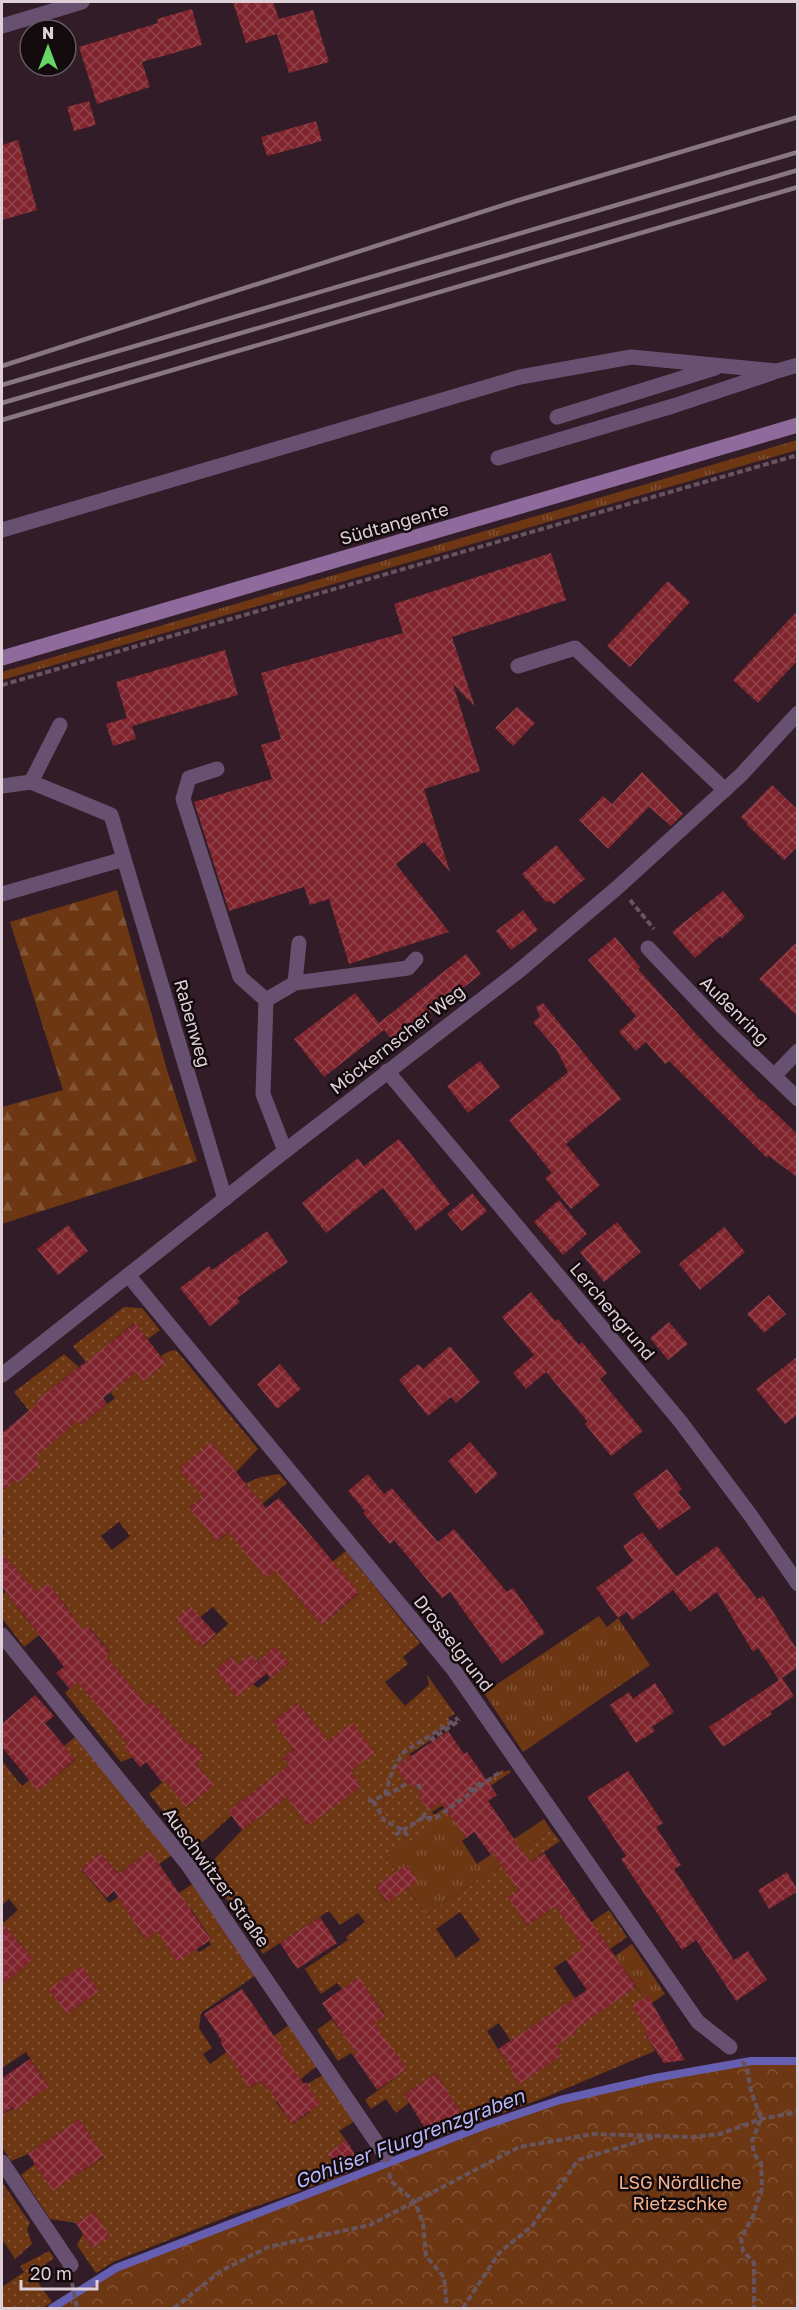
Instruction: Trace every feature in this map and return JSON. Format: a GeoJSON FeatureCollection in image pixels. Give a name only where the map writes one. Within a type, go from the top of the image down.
{"type":"FeatureCollection","features":[{"type":"Feature","properties":{"kind":"street"},"geometry":{"type":"LineString","coordinates":[[2,26],[79,2]]}},
{"type":"Feature","properties":{"kind":"street"},"geometry":{"type":"LineString","coordinates":[[2,530],[520,377],[631,357],[777,371]]}},
{"type":"Feature","properties":{"kind":"street"},"geometry":{"type":"LineString","coordinates":[[498,459],[798,365]]}},
{"type":"Feature","properties":{"kind":"street"},"geometry":{"type":"LineString","coordinates":[[557,417],[722,366]]}},
{"type":"Feature","properties":{"kind":"street","name":"Südtangente"},"geometry":{"type":"LineString","coordinates":[[2,658],[798,425]]}},
{"type":"Feature","properties":{"kind":"street"},"geometry":{"type":"LineString","coordinates":[[518,666],[575,648],[724,790]]}},
{"type":"Feature","properties":{"kind":"street","name":"Möckernscher Weg"},"geometry":{"type":"LineString","coordinates":[[2,1375],[387,1071],[520,970],[618,887],[741,775],[798,713]]}},
{"type":"Feature","properties":{"kind":"street"},"geometry":{"type":"LineString","coordinates":[[2,786],[31,782],[60,724]]}},
{"type":"Feature","properties":{"kind":"street"},"geometry":{"type":"LineString","coordinates":[[216,770],[189,778],[183,799],[240,976],[266,1000],[263,1094],[285,1151]]}},
{"type":"Feature","properties":{"kind":"street","name":"Rabenweg"},"geometry":{"type":"LineString","coordinates":[[31,782],[111,815],[225,1198]]}},
{"type":"Feature","properties":{"kind":"street"},"geometry":{"type":"LineString","coordinates":[[2,894],[124,859]]}},
{"type":"Feature","properties":{"kind":"street"},"geometry":{"type":"LineString","coordinates":[[295,983],[300,943]]}},
{"type":"Feature","properties":{"kind":"street","name":"Außenring"},"geometry":{"type":"LineString","coordinates":[[648,948],[722,1026],[798,1099]]}},
{"type":"Feature","properties":{"kind":"street"},"geometry":{"type":"LineString","coordinates":[[266,1000],[295,983],[408,968],[416,959]]}},
{"type":"Feature","properties":{"kind":"street"},"geometry":{"type":"LineString","coordinates":[[774,1076],[798,1051]]}},
{"type":"Feature","properties":{"kind":"street","name":"Lerchengrund"},"geometry":{"type":"LineString","coordinates":[[387,1071],[680,1421],[751,1516],[798,1584]]}},
{"type":"Feature","properties":{"kind":"street","name":"Drosselgrund"},"geometry":{"type":"LineString","coordinates":[[128,1275],[453,1669],[698,2022],[730,2047]]}},
{"type":"Feature","properties":{"kind":"street","name":"Auschwitzer Straße"},"geometry":{"type":"LineString","coordinates":[[2,1635],[188,1865],[386,2161]]}},
{"type":"Feature","properties":{"kind":"street"},"geometry":{"type":"LineString","coordinates":[[2,2163],[71,2265]]}},
{"type":"Feature","properties":{"kind":"path"},"geometry":{"type":"LineString","coordinates":[[2,685],[798,455]]}},
{"type":"Feature","properties":{"kind":"path"},"geometry":{"type":"LineString","coordinates":[[618,887],[659,935],[648,948]]}},
{"type":"Feature","properties":{"kind":"path"},"geometry":{"type":"LineString","coordinates":[[385,1794],[393,1769],[404,1752],[459,1719],[432,1739],[434,1740]]}},
{"type":"Feature","properties":{"kind":"path"},"geometry":{"type":"LineString","coordinates":[[469,1788],[471,1790],[500,1770],[501,1765]]}},
{"type":"Feature","properties":{"kind":"path"},"geometry":{"type":"LineString","coordinates":[[395,1835],[423,1818],[436,1818],[503,1770]]}},
{"type":"Feature","properties":{"kind":"path"},"geometry":{"type":"LineString","coordinates":[[408,1783],[389,1794],[370,1801],[385,1821],[403,1830],[408,1836]]}},
{"type":"Feature","properties":{"kind":"path"},"geometry":{"type":"LineString","coordinates":[[418,1784],[421,1790]]}},
{"type":"Feature","properties":{"kind":"path"},"geometry":{"type":"LineString","coordinates":[[423,1818],[427,1809]]}},
{"type":"Feature","properties":{"kind":"path"},"geometry":{"type":"LineString","coordinates":[[747,2068],[751,2091],[761,2119],[752,2141],[754,2154],[761,2163],[762,2188],[753,2216],[741,2238],[743,2251],[754,2263],[754,2308]]}},
{"type":"Feature","properties":{"kind":"path"},"geometry":{"type":"LineString","coordinates":[[174,2308],[221,2271],[268,2247],[370,2225],[519,2147],[592,2134],[692,2137],[720,2134],[761,2119],[798,2112]]}},
{"type":"Feature","properties":{"kind":"path"},"geometry":{"type":"LineString","coordinates":[[463,2308],[499,2253],[532,2226],[578,2160],[658,2136]]}},
{"type":"Feature","properties":{"kind":"path"},"geometry":{"type":"LineString","coordinates":[[386,2161],[391,2181],[415,2202],[423,2224],[426,2256],[444,2277],[447,2308]]}},
{"type":"Feature","properties":{"kind":"green space"},"geometry":{"type":"Polygon","coordinates":[[[797,440],[797,450],[2,680],[2,672],[797,440]]]}},
{"type":"Feature","properties":{"kind":"green space"},"geometry":{"type":"Polygon","coordinates":[[[117,890],[167,1070],[197,1161],[2,1224],[2,1107],[63,1090],[10,922],[117,890]]]}},
{"type":"Feature","properties":{"kind":"green space"},"geometry":{"type":"Polygon","coordinates":[[[124,1307],[142,1308],[160,1330],[148,1339],[134,1323],[95,1355],[119,1385],[136,1372],[143,1381],[166,1363],[161,1356],[176,1350],[258,1449],[236,1472],[211,1443],[203,1497],[189,1508],[218,1541],[234,1527],[249,1488],[246,1483],[261,1477],[279,1474],[287,1483],[261,1505],[284,1563],[290,1588],[322,1625],[359,1593],[332,1562],[346,1551],[420,1643],[403,1657],[408,1664],[385,1682],[405,1706],[429,1685],[427,1675],[455,1714],[448,1718],[452,1723],[409,1754],[422,1779],[419,1797],[425,1808],[429,1809],[444,1799],[446,1803],[432,1812],[434,1815],[502,1770],[511,1772],[386,1857],[396,1872],[376,1886],[386,1902],[407,1888],[426,1915],[551,1830],[560,1841],[509,1876],[518,1890],[509,1898],[527,1925],[573,1895],[579,1903],[562,1915],[583,1928],[609,1910],[627,1937],[610,1949],[601,1936],[554,1968],[589,2018],[636,1987],[663,2022],[645,2034],[655,2051],[546,2097],[437,2138],[435,2135],[464,2117],[436,2074],[404,2094],[409,2103],[396,2113],[386,2099],[371,2109],[365,2100],[407,2069],[374,2041],[353,2055],[351,2053],[338,2061],[317,2030],[332,2019],[348,2041],[385,2015],[359,1978],[342,1989],[337,1983],[321,1994],[305,1969],[348,1940],[346,1937],[365,1922],[358,1913],[340,1925],[329,1911],[263,1954],[206,1868],[242,1830],[287,1797],[308,1825],[305,1739],[283,1758],[289,1765],[228,1811],[231,1816],[194,1850],[149,1794],[165,1780],[187,1807],[213,1785],[196,1764],[204,1757],[192,1743],[187,1746],[152,1702],[117,1731],[128,1744],[124,1747],[133,1757],[121,1762],[65,1693],[110,1652],[89,1627],[77,1635],[72,1615],[48,1583],[17,1607],[39,1635],[24,1647],[2,1618],[2,1595],[22,1577],[14,1567],[2,1578],[2,1535],[5,1532],[2,1528],[2,1484],[15,1480],[17,1483],[40,1464],[35,1457],[53,1441],[14,1392],[64,1354],[79,1367],[36,1401],[58,1430],[75,1417],[81,1424],[115,1398],[73,1346],[124,1307]],[[119,1522],[101,1536],[112,1550],[130,1536],[119,1522]],[[213,1607],[200,1617],[176,1619],[202,1647],[228,1624],[213,1607]],[[276,1647],[257,1661],[251,1654],[238,1665],[232,1657],[216,1670],[258,1688],[289,1663],[276,1647]],[[298,1703],[273,1721],[311,1719],[298,1703]],[[460,1912],[436,1929],[456,1958],[480,1940],[460,1912]],[[499,2023],[487,2031],[503,2057],[516,2049],[499,2023]]]}},
{"type":"Feature","properties":{"kind":"green space"},"geometry":{"type":"Polygon","coordinates":[[[599,1616],[607,1627],[618,1618],[650,1665],[523,1752],[484,1693],[599,1616]]]}},
{"type":"Feature","properties":{"kind":"green space"},"geometry":{"type":"Polygon","coordinates":[[[448,1718],[452,1723],[409,1754],[423,1802],[434,1815],[476,1796],[457,1824],[466,1838],[462,1841],[477,1864],[544,1819],[551,1830],[426,1915],[386,1857],[399,1756],[448,1718]]]}},
{"type":"Feature","properties":{"kind":"green space"},"geometry":{"type":"Polygon","coordinates":[[[75,1737],[172,1855],[159,1864],[150,1851],[118,1874],[100,1853],[81,1869],[109,1903],[120,1896],[138,1921],[135,1924],[144,1938],[157,1931],[177,1961],[196,1949],[199,1952],[211,1945],[208,1939],[210,1937],[191,1909],[184,1913],[173,1897],[194,1883],[256,1975],[201,2013],[199,2028],[212,2048],[203,2054],[210,2064],[245,2039],[250,2088],[259,2081],[263,2086],[278,2077],[279,2051],[282,2049],[274,2036],[289,2025],[317,2066],[276,2102],[293,2124],[310,2112],[307,2084],[323,2075],[355,2121],[339,2131],[346,2140],[327,2154],[342,2176],[234,2214],[113,2262],[96,2273],[77,2245],[83,2234],[92,2248],[109,2237],[94,2212],[76,2223],[50,2219],[21,2175],[35,2164],[53,2190],[104,2157],[79,2119],[28,2154],[11,2161],[2,2147],[2,2115],[49,2087],[26,2052],[2,2068],[2,1985],[32,1959],[16,1939],[2,1951],[2,1924],[18,1910],[9,1899],[2,1905],[2,1761],[22,1786],[29,1780],[38,1790],[75,1760],[64,1746],[75,1737]],[[69,1980],[51,1993],[67,2014],[85,2001],[69,1980]]]}},
{"type":"Feature","properties":{"kind":"green space"},"geometry":{"type":"Polygon","coordinates":[[[632,1944],[665,1994],[649,2005],[615,1956],[632,1944]]]}},
{"type":"Feature","properties":{"kind":"green space","name":"LSG Nördliche Rietzschke"},"geometry":{"type":"Polygon","coordinates":[[[751,2061],[797,2061],[797,2308],[52,2308],[116,2268],[486,2125],[560,2100],[655,2078],[751,2061]]]}},
{"type":"Feature","properties":{"kind":"green space"},"geometry":{"type":"Polygon","coordinates":[[[2,2182],[30,2223],[27,2229],[32,2244],[15,2259],[4,2242],[2,2244],[2,2182]]]}},
{"type":"Feature","properties":{"kind":"green space"},"geometry":{"type":"Polygon","coordinates":[[[49,2251],[54,2258],[32,2274],[52,2302],[43,2308],[2,2308],[2,2287],[24,2272],[20,2266],[49,2251]]]}},
{"type":"Feature","properties":{"kind":"building"},"geometry":{"type":"Polygon","coordinates":[[[233,2],[273,2],[279,19],[313,10],[329,62],[289,73],[277,34],[246,43],[233,2]]]}},
{"type":"Feature","properties":{"kind":"building"},"geometry":{"type":"Polygon","coordinates":[[[192,9],[202,45],[142,62],[150,87],[97,104],[79,47],[158,23],[157,19],[192,9]]]}},
{"type":"Feature","properties":{"kind":"building"},"geometry":{"type":"Polygon","coordinates":[[[89,101],[96,125],[74,131],[67,107],[89,101]]]}},
{"type":"Feature","properties":{"kind":"building"},"geometry":{"type":"Polygon","coordinates":[[[316,121],[322,141],[267,156],[261,137],[316,121]]]}},
{"type":"Feature","properties":{"kind":"building"},"geometry":{"type":"Polygon","coordinates":[[[18,140],[37,210],[2,220],[2,145],[18,140]]]}},
{"type":"Feature","properties":{"kind":"building"},"geometry":{"type":"Polygon","coordinates":[[[551,553],[566,600],[452,637],[475,707],[453,684],[480,771],[424,789],[450,872],[424,842],[396,864],[449,932],[349,964],[329,899],[310,905],[304,887],[229,911],[194,802],[272,779],[261,745],[281,739],[261,673],[403,633],[394,604],[551,553]]]}},
{"type":"Feature","properties":{"kind":"building"},"geometry":{"type":"Polygon","coordinates":[[[668,581],[690,602],[630,667],[607,646],[668,581]]]}},
{"type":"Feature","properties":{"kind":"building"},"geometry":{"type":"Polygon","coordinates":[[[798,610],[798,660],[758,703],[733,680],[798,610]]]}},
{"type":"Feature","properties":{"kind":"building"},"geometry":{"type":"Polygon","coordinates":[[[225,650],[238,695],[132,726],[136,739],[113,746],[106,724],[127,718],[116,682],[225,650]]]}},
{"type":"Feature","properties":{"kind":"building"},"geometry":{"type":"Polygon","coordinates":[[[517,707],[535,723],[513,746],[495,728],[517,707]]]}},
{"type":"Feature","properties":{"kind":"building"},"geometry":{"type":"Polygon","coordinates":[[[642,772],[683,814],[671,826],[649,807],[608,849],[579,820],[603,796],[612,804],[642,772]]]}},
{"type":"Feature","properties":{"kind":"building"},"geometry":{"type":"Polygon","coordinates":[[[772,785],[798,810],[798,846],[784,860],[741,817],[772,785]]]}},
{"type":"Feature","properties":{"kind":"building"},"geometry":{"type":"Polygon","coordinates":[[[556,845],[585,879],[553,905],[551,901],[546,902],[522,874],[556,845]]]}},
{"type":"Feature","properties":{"kind":"building"},"geometry":{"type":"Polygon","coordinates":[[[723,891],[745,917],[695,958],[672,932],[723,891]]]}},
{"type":"Feature","properties":{"kind":"building"},"geometry":{"type":"Polygon","coordinates":[[[523,910],[538,930],[511,950],[496,931],[523,910]]]}},
{"type":"Feature","properties":{"kind":"building"},"geometry":{"type":"Polygon","coordinates":[[[615,937],[640,967],[638,969],[697,1035],[761,1101],[798,1135],[798,1178],[769,1156],[767,1158],[669,1061],[665,1064],[646,1042],[636,1051],[619,1032],[636,1016],[588,960],[615,937]]]}},
{"type":"Feature","properties":{"kind":"building"},"geometry":{"type":"Polygon","coordinates":[[[798,941],[798,1017],[759,979],[798,941]]]}},
{"type":"Feature","properties":{"kind":"building"},"geometry":{"type":"Polygon","coordinates":[[[466,954],[481,974],[394,1042],[384,1030],[324,1077],[294,1039],[355,993],[379,1023],[466,954]]]}},
{"type":"Feature","properties":{"kind":"building"},"geometry":{"type":"Polygon","coordinates":[[[543,1003],[621,1099],[566,1144],[600,1185],[571,1209],[545,1178],[552,1173],[509,1120],[568,1072],[556,1049],[533,1022],[540,1017],[536,1007],[543,1003]]]}},
{"type":"Feature","properties":{"kind":"building"},"geometry":{"type":"Polygon","coordinates":[[[480,1061],[500,1087],[468,1113],[447,1086],[480,1061]]]}},
{"type":"Feature","properties":{"kind":"building"},"geometry":{"type":"Polygon","coordinates":[[[399,1139],[450,1204],[416,1231],[383,1188],[326,1233],[302,1203],[358,1158],[364,1166],[399,1139]]]}},
{"type":"Feature","properties":{"kind":"building"},"geometry":{"type":"Polygon","coordinates":[[[472,1193],[487,1211],[462,1231],[447,1214],[472,1193]]]}},
{"type":"Feature","properties":{"kind":"building"},"geometry":{"type":"Polygon","coordinates":[[[559,1200],[587,1234],[563,1255],[534,1222],[559,1200]]]}},
{"type":"Feature","properties":{"kind":"building"},"geometry":{"type":"Polygon","coordinates":[[[617,1222],[641,1252],[604,1282],[580,1252],[617,1222]]]}},
{"type":"Feature","properties":{"kind":"building"},"geometry":{"type":"Polygon","coordinates":[[[68,1225],[88,1251],[58,1275],[37,1249],[68,1225]]]}},
{"type":"Feature","properties":{"kind":"building"},"geometry":{"type":"Polygon","coordinates":[[[724,1227],[745,1252],[700,1290],[679,1264],[724,1227]]]}},
{"type":"Feature","properties":{"kind":"building"},"geometry":{"type":"Polygon","coordinates":[[[267,1231],[288,1262],[237,1298],[240,1302],[210,1326],[180,1288],[209,1266],[212,1270],[267,1231]]]}},
{"type":"Feature","properties":{"kind":"building"},"geometry":{"type":"Polygon","coordinates":[[[531,1292],[555,1321],[558,1319],[579,1345],[582,1342],[607,1373],[600,1379],[643,1431],[611,1456],[585,1424],[587,1421],[546,1372],[526,1389],[513,1373],[534,1355],[502,1317],[531,1292]]]}},
{"type":"Feature","properties":{"kind":"building"},"geometry":{"type":"Polygon","coordinates":[[[769,1295],[786,1314],[764,1333],[747,1314],[769,1295]]]}},
{"type":"Feature","properties":{"kind":"building"},"geometry":{"type":"Polygon","coordinates":[[[669,1322],[688,1344],[668,1360],[650,1338],[669,1322]]]}},
{"type":"Feature","properties":{"kind":"building"},"geometry":{"type":"Polygon","coordinates":[[[135,1323],[166,1363],[143,1381],[136,1372],[103,1398],[107,1404],[81,1424],[78,1421],[35,1457],[41,1464],[17,1483],[15,1480],[2,1491],[2,1433],[38,1403],[36,1401],[135,1323]]]}},
{"type":"Feature","properties":{"kind":"building"},"geometry":{"type":"Polygon","coordinates":[[[450,1346],[480,1382],[456,1403],[451,1397],[428,1416],[399,1380],[418,1364],[423,1369],[450,1346]]]}},
{"type":"Feature","properties":{"kind":"building"},"geometry":{"type":"Polygon","coordinates":[[[798,1356],[798,1414],[785,1424],[756,1389],[798,1356]]]}},
{"type":"Feature","properties":{"kind":"building"},"geometry":{"type":"Polygon","coordinates":[[[280,1364],[301,1389],[277,1409],[257,1384],[280,1364]]]}},
{"type":"Feature","properties":{"kind":"building"},"geometry":{"type":"Polygon","coordinates":[[[211,1442],[266,1508],[279,1498],[359,1592],[322,1625],[275,1571],[266,1578],[228,1532],[217,1541],[189,1508],[203,1497],[179,1469],[211,1442]]]}},
{"type":"Feature","properties":{"kind":"building"},"geometry":{"type":"Polygon","coordinates":[[[470,1442],[498,1474],[476,1494],[448,1461],[470,1442]]]}},
{"type":"Feature","properties":{"kind":"building"},"geometry":{"type":"Polygon","coordinates":[[[667,1469],[682,1489],[678,1492],[691,1508],[659,1530],[633,1494],[667,1469]]]}},
{"type":"Feature","properties":{"kind":"building"},"geometry":{"type":"Polygon","coordinates":[[[368,1474],[384,1494],[392,1488],[438,1542],[454,1529],[507,1592],[513,1588],[545,1633],[502,1664],[450,1592],[442,1598],[394,1540],[390,1544],[363,1513],[365,1511],[348,1491],[368,1474]]]}},
{"type":"Feature","properties":{"kind":"building"},"geometry":{"type":"Polygon","coordinates":[[[642,1532],[676,1576],[717,1546],[757,1599],[763,1596],[798,1651],[798,1667],[779,1680],[758,1648],[753,1652],[717,1592],[690,1612],[673,1590],[632,1620],[627,1612],[618,1618],[596,1588],[633,1561],[623,1546],[642,1532]]]}},
{"type":"Feature","properties":{"kind":"building"},"geometry":{"type":"Polygon","coordinates":[[[2,1553],[36,1592],[48,1583],[83,1630],[88,1626],[110,1653],[106,1656],[147,1706],[152,1702],[189,1745],[192,1743],[204,1757],[196,1764],[214,1785],[186,1807],[165,1780],[162,1782],[146,1762],[140,1767],[124,1747],[128,1744],[118,1730],[78,1682],[70,1689],[56,1673],[64,1667],[2,1587],[2,1553]]]}},
{"type":"Feature","properties":{"kind":"building"},"geometry":{"type":"Polygon","coordinates":[[[190,1606],[216,1634],[201,1647],[176,1619],[190,1606]]]}},
{"type":"Feature","properties":{"kind":"building"},"geometry":{"type":"Polygon","coordinates":[[[276,1646],[289,1663],[270,1678],[267,1673],[237,1697],[215,1670],[232,1657],[238,1665],[251,1654],[266,1672],[258,1661],[276,1646]]]}},
{"type":"Feature","properties":{"kind":"building"},"geometry":{"type":"Polygon","coordinates":[[[782,1678],[794,1696],[723,1747],[709,1727],[782,1678]]]}},
{"type":"Feature","properties":{"kind":"building"},"geometry":{"type":"Polygon","coordinates":[[[655,1683],[674,1712],[652,1727],[655,1731],[636,1743],[610,1705],[629,1692],[633,1699],[655,1683]]]}},
{"type":"Feature","properties":{"kind":"building"},"geometry":{"type":"Polygon","coordinates":[[[35,1695],[54,1716],[45,1723],[75,1759],[38,1791],[2,1747],[2,1724],[35,1695]]]}},
{"type":"Feature","properties":{"kind":"building"},"geometry":{"type":"Polygon","coordinates":[[[298,1703],[328,1741],[353,1723],[375,1753],[351,1770],[361,1786],[308,1826],[287,1797],[242,1830],[228,1811],[289,1765],[283,1757],[294,1749],[273,1721],[298,1703]]]}},
{"type":"Feature","properties":{"kind":"building"},"geometry":{"type":"Polygon","coordinates":[[[448,1731],[464,1754],[467,1752],[497,1795],[488,1801],[530,1862],[544,1853],[636,1987],[574,2030],[576,2033],[556,2046],[562,2055],[518,2085],[510,2066],[498,2049],[587,1990],[566,1960],[583,1948],[556,1906],[527,1925],[508,1897],[518,1890],[493,1853],[491,1855],[474,1832],[466,1838],[440,1802],[428,1810],[419,1797],[420,1789],[406,1783],[396,1766],[448,1731]]]}},
{"type":"Feature","properties":{"kind":"building"},"geometry":{"type":"Polygon","coordinates":[[[628,1771],[663,1823],[656,1827],[681,1865],[674,1869],[734,1960],[748,1951],[767,1980],[736,2001],[696,1940],[682,1950],[621,1859],[626,1856],[587,1797],[628,1771]]]}},
{"type":"Feature","properties":{"kind":"building"},"geometry":{"type":"Polygon","coordinates":[[[150,1851],[210,1938],[209,1941],[177,1962],[157,1931],[145,1939],[114,1891],[106,1898],[81,1868],[100,1853],[118,1874],[150,1851]]]}},
{"type":"Feature","properties":{"kind":"building"},"geometry":{"type":"Polygon","coordinates":[[[406,1865],[418,1881],[387,1902],[376,1886],[406,1865]]]}},
{"type":"Feature","properties":{"kind":"building"},"geometry":{"type":"Polygon","coordinates":[[[787,1872],[798,1891],[769,1909],[758,1890],[787,1872]]]}},
{"type":"Feature","properties":{"kind":"building"},"geometry":{"type":"Polygon","coordinates":[[[320,1917],[337,1943],[297,1969],[280,1943],[320,1917]]]}},
{"type":"Feature","properties":{"kind":"building"},"geometry":{"type":"Polygon","coordinates":[[[2,1923],[33,1959],[2,1985],[2,1923]]]}},
{"type":"Feature","properties":{"kind":"building"},"geometry":{"type":"Polygon","coordinates":[[[82,1966],[99,1991],[67,2014],[48,1989],[82,1966]]]}},
{"type":"Feature","properties":{"kind":"building"},"geometry":{"type":"Polygon","coordinates":[[[359,1977],[385,2016],[374,2023],[407,2069],[377,2090],[353,2055],[356,2053],[322,2003],[359,1977]]]}},
{"type":"Feature","properties":{"kind":"building"},"geometry":{"type":"Polygon","coordinates":[[[242,1989],[283,2049],[280,2051],[304,2084],[306,2082],[320,2104],[292,2124],[266,2084],[263,2087],[259,2081],[249,2088],[204,2014],[242,1989]]]}},
{"type":"Feature","properties":{"kind":"building"},"geometry":{"type":"Polygon","coordinates":[[[648,1996],[685,2060],[664,2063],[645,2034],[647,2032],[632,2005],[648,1996]]]}},
{"type":"Feature","properties":{"kind":"building"},"geometry":{"type":"Polygon","coordinates":[[[30,2059],[49,2087],[15,2110],[13,2107],[2,2115],[2,2078],[30,2059]]]}},
{"type":"Feature","properties":{"kind":"building"},"geometry":{"type":"Polygon","coordinates":[[[436,2074],[464,2117],[435,2135],[428,2125],[424,2127],[404,2094],[436,2074]]]}},
{"type":"Feature","properties":{"kind":"building"},"geometry":{"type":"Polygon","coordinates":[[[79,2119],[104,2156],[53,2191],[28,2154],[79,2119]]]}},
{"type":"Feature","properties":{"kind":"building"},"geometry":{"type":"Polygon","coordinates":[[[346,2140],[361,2164],[342,2176],[327,2154],[346,2140]]]}},
{"type":"Feature","properties":{"kind":"building"},"geometry":{"type":"Polygon","coordinates":[[[94,2212],[110,2237],[92,2248],[76,2223],[94,2212]]]}},
{"type":"Feature","properties":{"kind":"waterway","name":"Gohliser Flurgrenzgraben"},"geometry":{"type":"LineString","coordinates":[[52,2308],[116,2268],[486,2125],[560,2100],[655,2078],[751,2061],[798,2061]]}},
{"type":"Feature","properties":{"kind":"railway"},"geometry":{"type":"LineString","coordinates":[[2,366],[516,201],[798,117]]}},
{"type":"Feature","properties":{"kind":"railway"},"geometry":{"type":"LineString","coordinates":[[2,385],[798,152]]}},
{"type":"Feature","properties":{"kind":"railway"},"geometry":{"type":"LineString","coordinates":[[2,403],[798,170]]}},
{"type":"Feature","properties":{"kind":"railway"},"geometry":{"type":"LineString","coordinates":[[2,420],[798,187]]}}]}
